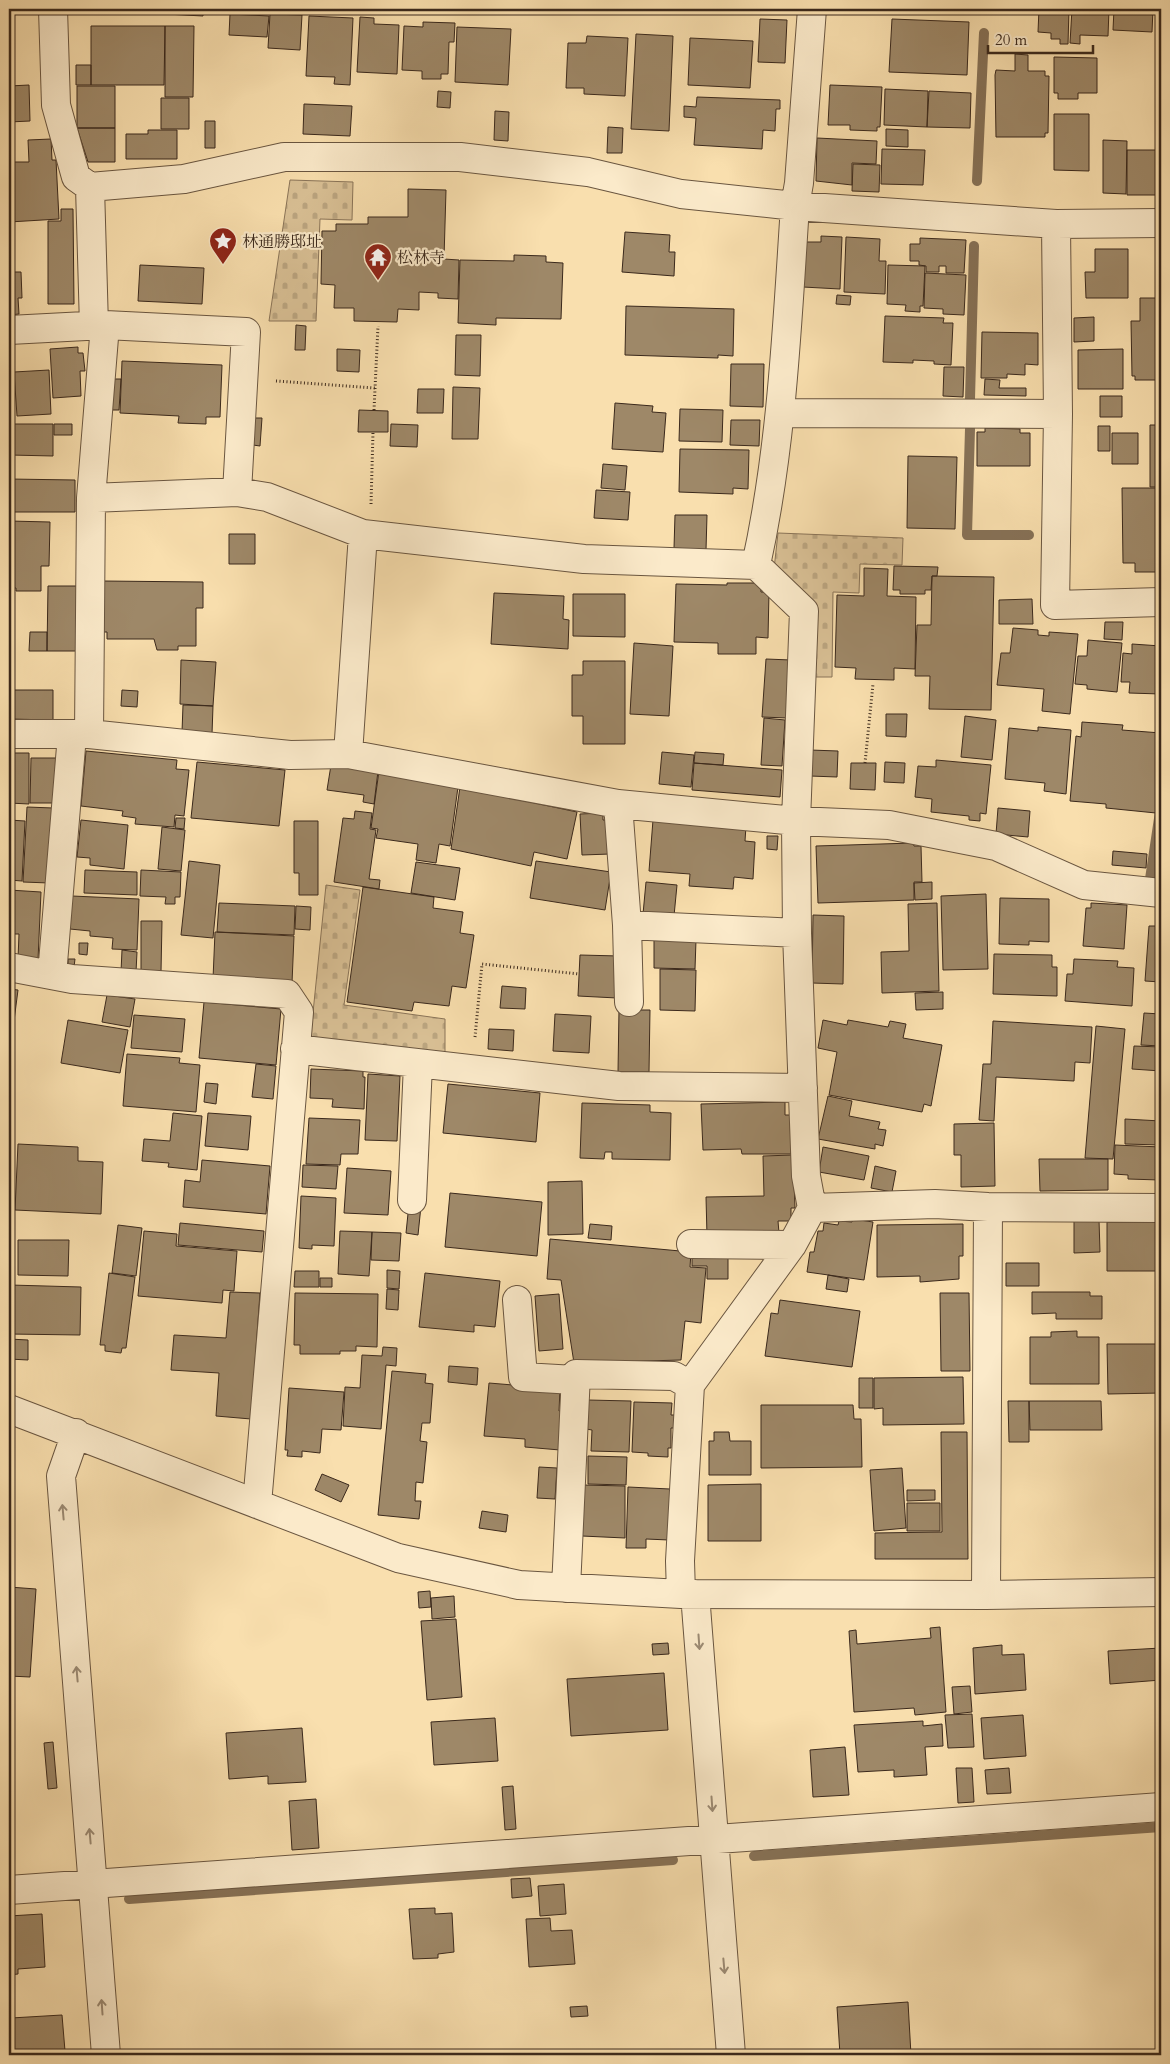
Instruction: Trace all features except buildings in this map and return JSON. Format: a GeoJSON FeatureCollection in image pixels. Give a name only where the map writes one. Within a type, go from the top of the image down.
{"type":"FeatureCollection","features":[{"type":"Feature","properties":{"kind":"street"},"geometry":{"type":"LineString","coordinates":[[53,9],[56,105],[76,177],[90,187],[184,179],[284,157],[460,158],[588,172],[681,194],[795,206],[1056,224],[1161,224]]}},
{"type":"Feature","properties":{"kind":"street"},"geometry":{"type":"LineString","coordinates":[[756,565],[763,533],[781,413],[795,206],[812,9]]}},
{"type":"Feature","properties":{"kind":"street"},"geometry":{"type":"LineString","coordinates":[[52,975],[80,735],[100,326],[90,187]]}},
{"type":"Feature","properties":{"kind":"street"},"geometry":{"type":"LineString","coordinates":[[1056,224],[1058,414],[1055,605],[1161,602]]}},
{"type":"Feature","properties":{"kind":"street"},"geometry":{"type":"LineString","coordinates":[[9,330],[100,326],[246,332],[237,492]]}},
{"type":"Feature","properties":{"kind":"street"},"geometry":{"type":"LineString","coordinates":[[781,413],[1058,414]]}},
{"type":"Feature","properties":{"kind":"street"},"geometry":{"type":"LineString","coordinates":[[91,498],[237,492],[268,497],[366,534],[584,559],[756,565],[804,611],[796,821],[797,934],[806,1176],[812,1208],[792,1244],[690,1385],[680,1561],[688,1594],[714,1839],[732,2055]]}},
{"type":"Feature","properties":{"kind":"street"},"geometry":{"type":"LineString","coordinates":[[348,754],[366,534]]}},
{"type":"Feature","properties":{"kind":"street"},"geometry":{"type":"LineString","coordinates":[[9,734],[80,735],[290,755],[348,754],[618,804],[796,821],[889,825],[996,846],[1084,885],[1161,893]]}},
{"type":"Feature","properties":{"kind":"street"},"geometry":{"type":"LineString","coordinates":[[618,804],[627,925],[629,1002]]}},
{"type":"Feature","properties":{"kind":"street"},"geometry":{"type":"LineString","coordinates":[[627,925],[797,934]]}},
{"type":"Feature","properties":{"kind":"street"},"geometry":{"type":"LineString","coordinates":[[9,967],[72,980],[287,994],[299,1012],[257,1504]]}},
{"type":"Feature","properties":{"kind":"street"},"geometry":{"type":"LineString","coordinates":[[295,1049],[619,1086],[803,1088]]}},
{"type":"Feature","properties":{"kind":"street"},"geometry":{"type":"LineString","coordinates":[[412,1200],[418,1064]]}},
{"type":"Feature","properties":{"kind":"street"},"geometry":{"type":"LineString","coordinates":[[812,1208],[935,1204],[988,1207],[1161,1208]]}},
{"type":"Feature","properties":{"kind":"street"},"geometry":{"type":"LineString","coordinates":[[986,1595],[988,1207]]}},
{"type":"Feature","properties":{"kind":"street"},"geometry":{"type":"LineString","coordinates":[[690,1244],[792,1244]]}},
{"type":"Feature","properties":{"kind":"street"},"geometry":{"type":"LineString","coordinates":[[518,1300],[523,1377],[575,1380]]}},
{"type":"Feature","properties":{"kind":"street"},"geometry":{"type":"LineString","coordinates":[[566,1588],[576,1374],[674,1376],[690,1385]]}},
{"type":"Feature","properties":{"kind":"street"},"geometry":{"type":"LineString","coordinates":[[9,1408],[398,1558],[519,1585],[688,1594],[986,1595],[1161,1592]]}},
{"type":"Feature","properties":{"kind":"street"},"geometry":{"type":"LineString","coordinates":[[76,1433],[60,1476],[94,1884],[106,2055]]}},
{"type":"Feature","properties":{"kind":"street"},"geometry":{"type":"LineString","coordinates":[[9,1890],[1161,1807]]}},
{"type":"Feature","properties":{"kind":"path"},"geometry":{"type":"LineString","coordinates":[[374,410],[378,326]]}},
{"type":"Feature","properties":{"kind":"path"},"geometry":{"type":"LineString","coordinates":[[243,379],[375,388]]}},
{"type":"Feature","properties":{"kind":"path"},"geometry":{"type":"LineString","coordinates":[[366,534],[373,432]]}},
{"type":"Feature","properties":{"kind":"path"},"geometry":{"type":"LineString","coordinates":[[866,763],[873,684]]}},
{"type":"Feature","properties":{"kind":"path"},"geometry":{"type":"LineString","coordinates":[[472,1070],[482,964],[579,974]]}},
{"type":"Feature","properties":{"kind":"green space"},"geometry":{"type":"Polygon","coordinates":[[[290,180],[353,182],[352,220],[320,219],[316,321],[269,321],[290,180]]]}},
{"type":"Feature","properties":{"kind":"green space"},"geometry":{"type":"Polygon","coordinates":[[[778,533],[903,538],[902,565],[860,564],[859,593],[833,592],[832,677],[809,677],[813,604],[774,569],[778,533]]]}},
{"type":"Feature","properties":{"kind":"green space"},"geometry":{"type":"Polygon","coordinates":[[[326,885],[360,890],[344,1005],[445,1019],[445,1058],[310,1042],[326,885]]]}},
{"type":"Feature","properties":{"kind":"waterway"},"geometry":{"type":"LineString","coordinates":[[977,181],[984,33]]}},
{"type":"Feature","properties":{"kind":"waterway"},"geometry":{"type":"LineString","coordinates":[[970,399],[974,246]]}},
{"type":"Feature","properties":{"kind":"waterway"},"geometry":{"type":"LineString","coordinates":[[970,429],[967,535],[1029,535]]}},
{"type":"Feature","properties":{"kind":"waterway"},"geometry":{"type":"LineString","coordinates":[[1150,879],[1161,805]]}},
{"type":"Feature","properties":{"kind":"waterway"},"geometry":{"type":"LineString","coordinates":[[754,1856],[1161,1827]]}},
{"type":"Feature","properties":{"kind":"waterway"},"geometry":{"type":"LineString","coordinates":[[129,1899],[673,1860]]}},
{"type":"Feature","properties":{"kind":"place","name":"林通勝邸址"},"geometry":{"type":"Point","coordinates":[223,265]}},
{"type":"Feature","properties":{"kind":"place","name":"松林寺"},"geometry":{"type":"Point","coordinates":[378,281]}}]}
